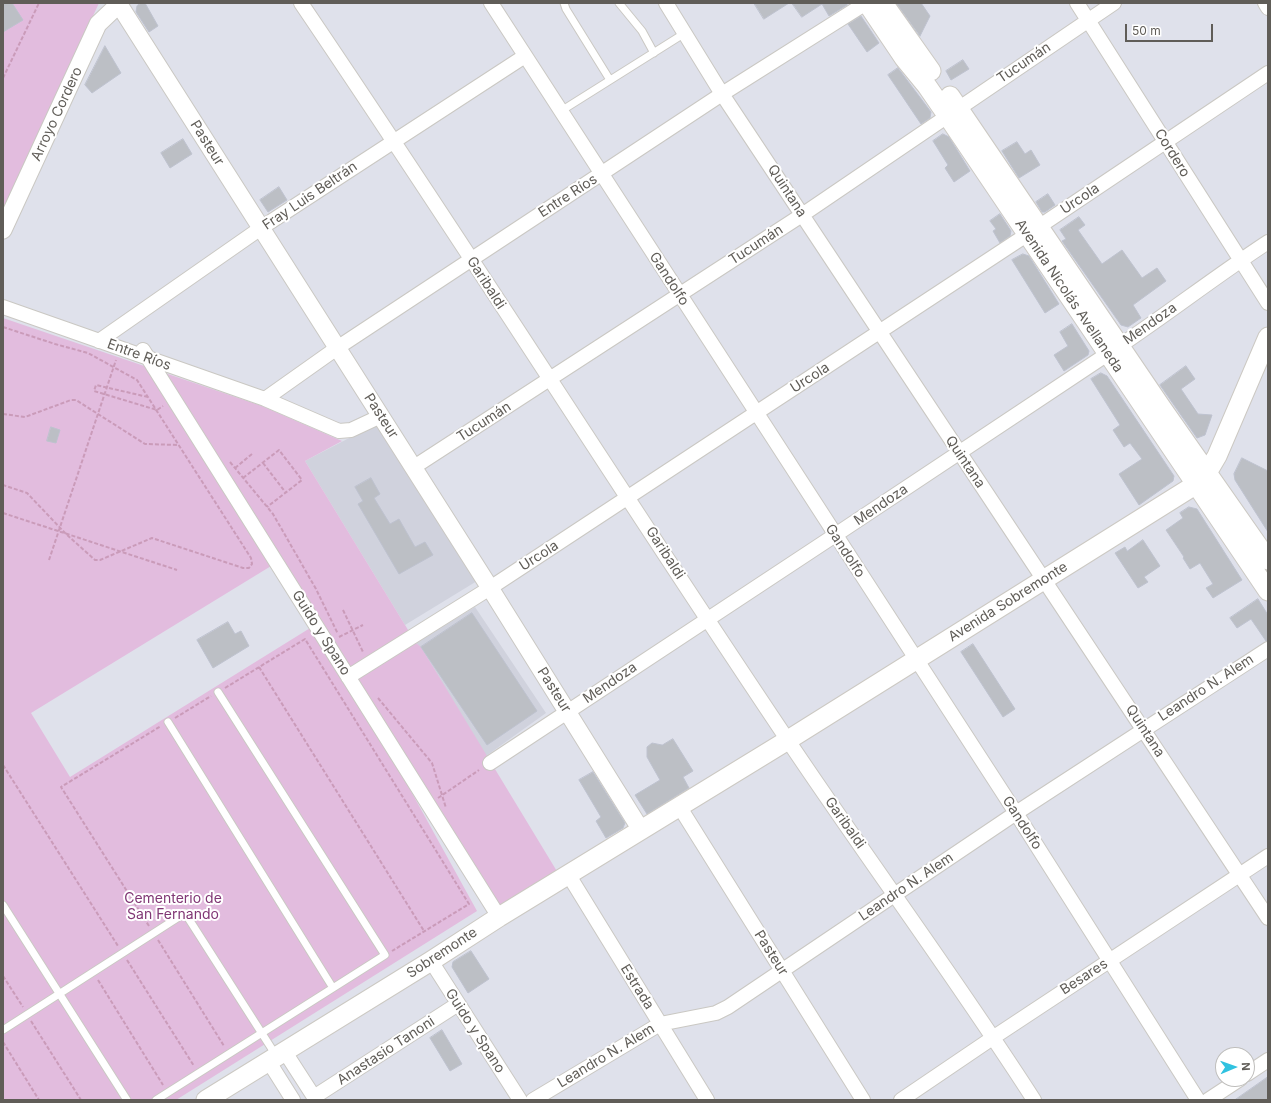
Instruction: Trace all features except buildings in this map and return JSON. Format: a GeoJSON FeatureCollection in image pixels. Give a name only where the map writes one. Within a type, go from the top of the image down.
{"type":"FeatureCollection","features":[{"type":"Feature","properties":{"kind":"main road","name":"Avenida Nicolás Avellaneda"},"geometry":{"type":"LineString","coordinates":[[866,3],[904,58],[927,86],[952,111]]}},
{"type":"Feature","properties":{"kind":"main road","name":"Avenida Nicolás Avellaneda"},"geometry":{"type":"LineString","coordinates":[[883,3],[952,111],[1034,230],[1201,479],[1268,591]]}},
{"type":"Feature","properties":{"kind":"main road","name":"Avenida Sobremonte"},"geometry":{"type":"LineString","coordinates":[[679,806],[788,740],[1044,580],[1201,479],[1217,456],[1268,337]]}},
{"type":"Feature","properties":{"kind":"main road","name":"Avenida Nicolás Avellaneda"},"geometry":{"type":"LineString","coordinates":[[1201,479],[1268,560]]}},
{"type":"Feature","properties":{"kind":"main road","name":"Sobremonte"},"geometry":{"type":"LineString","coordinates":[[206,1100],[679,806]]}},
{"type":"Feature","properties":{"kind":"street","name":"Pasteur"},"geometry":{"type":"LineString","coordinates":[[119,3],[414,467],[641,830]]}},
{"type":"Feature","properties":{"kind":"street","name":"Arroyo Cordero"},"geometry":{"type":"LineString","coordinates":[[3,230],[98,24],[119,3]]}},
{"type":"Feature","properties":{"kind":"street","name":"Garibaldi"},"geometry":{"type":"LineString","coordinates":[[301,3],[394,140],[471,260],[788,740],[994,1037],[1034,1100]]}},
{"type":"Feature","properties":{"kind":"street","name":"Gandolfo"},"geometry":{"type":"LineString","coordinates":[[491,3],[1016,813],[1198,1100]]}},
{"type":"Feature","properties":{"kind":"street","name":"Quintana"},"geometry":{"type":"LineString","coordinates":[[666,3],[722,94],[1268,918]]}},
{"type":"Feature","properties":{"kind":"street","name":"Entre Ríos"},"geometry":{"type":"LineString","coordinates":[[3,307],[101,338],[120,348],[269,396],[337,348],[722,94],[866,3]]}},
{"type":"Feature","properties":{"kind":"street","name":"Cordero"},"geometry":{"type":"LineString","coordinates":[[1077,3],[1268,302]]}},
{"type":"Feature","properties":{"kind":"street","name":"Tucumán"},"geometry":{"type":"LineString","coordinates":[[414,467],[802,214],[952,111],[1114,3]]}},
{"type":"Feature","properties":{"kind":"street"},"geometry":{"type":"LineString","coordinates":[[1265,3],[1268,8]]}},
{"type":"Feature","properties":{"kind":"street","name":"Fray Luis Beltrán"},"geometry":{"type":"LineString","coordinates":[[101,338],[261,228],[525,56]]}},
{"type":"Feature","properties":{"kind":"street","name":"Urcola"},"geometry":{"type":"LineString","coordinates":[[348,677],[490,588],[628,498],[1034,230],[1268,73]]}},
{"type":"Feature","properties":{"kind":"street","name":"Mendoza"},"geometry":{"type":"LineString","coordinates":[[490,763],[707,618],[836,536],[959,452],[1114,350],[1240,260],[1268,242]]}},
{"type":"Feature","properties":{"kind":"street","name":"Entre Ríos"},"geometry":{"type":"LineString","coordinates":[[3,300],[145,355]]}},
{"type":"Feature","properties":{"kind":"street","name":"Guido y Spano"},"geometry":{"type":"LineString","coordinates":[[145,355],[499,917]]}},
{"type":"Feature","properties":{"kind":"street"},"geometry":{"type":"LineString","coordinates":[[269,396],[339,431],[352,430],[381,416]]}},
{"type":"Feature","properties":{"kind":"street","name":"Leandro N. Alem"},"geometry":{"type":"LineString","coordinates":[[533,1100],[660,1024],[716,1013],[782,971],[1143,728],[1268,648]]}},
{"type":"Feature","properties":{"kind":"street","name":"Pasteur"},"geometry":{"type":"LineString","coordinates":[[679,806],[862,1100]]}},
{"type":"Feature","properties":{"kind":"street","name":"Besares"},"geometry":{"type":"LineString","coordinates":[[901,1100],[1268,856]]}},
{"type":"Feature","properties":{"kind":"street","name":"Estrada"},"geometry":{"type":"LineString","coordinates":[[568,874],[707,1100]]}},
{"type":"Feature","properties":{"kind":"street","name":"Guido y Spano"},"geometry":{"type":"LineString","coordinates":[[431,961],[520,1100]]}},
{"type":"Feature","properties":{"kind":"street","name":"Anastasio Tanoni"},"geometry":{"type":"LineString","coordinates":[[315,1098],[458,1004]]}},
{"type":"Feature","properties":{"kind":"street"},"geometry":{"type":"LineString","coordinates":[[277,1057],[315,1098]]}},
{"type":"Feature","properties":{"kind":"street"},"geometry":{"type":"LineString","coordinates":[[277,1057],[293,1100]]}},
{"type":"Feature","properties":{"kind":"street"},"geometry":{"type":"LineString","coordinates":[[1255,1069],[1268,1060]]}},
{"type":"Feature","properties":{"kind":"street"},"geometry":{"type":"LineString","coordinates":[[1208,1100],[1228,1087]]}},
{"type":"Feature","properties":{"kind":"lane"},"geometry":{"type":"LineString","coordinates":[[564,3],[566,9],[610,80]]}},
{"type":"Feature","properties":{"kind":"lane"},"geometry":{"type":"LineString","coordinates":[[619,3],[642,31],[654,53]]}},
{"type":"Feature","properties":{"kind":"lane"},"geometry":{"type":"LineString","coordinates":[[561,111],[685,33]]}},
{"type":"Feature","properties":{"kind":"lane"},"geometry":{"type":"LineString","coordinates":[[156,1100],[385,955],[218,692]]}},
{"type":"Feature","properties":{"kind":"lane"},"geometry":{"type":"LineString","coordinates":[[168,722],[333,988]]}},
{"type":"Feature","properties":{"kind":"lane"},"geometry":{"type":"LineString","coordinates":[[3,905],[127,1100]]}},
{"type":"Feature","properties":{"kind":"lane"},"geometry":{"type":"LineString","coordinates":[[3,1030],[185,913],[277,1057]]}},
{"type":"Feature","properties":{"kind":"path"},"geometry":{"type":"LineString","coordinates":[[3,78],[39,3]]}},
{"type":"Feature","properties":{"kind":"path"},"geometry":{"type":"LineString","coordinates":[[3,327],[88,353],[138,380],[251,558],[251,566],[243,568],[156,538],[149,538],[120,552],[100,560],[95,560],[66,534],[27,493],[3,485]]}},
{"type":"Feature","properties":{"kind":"path"},"geometry":{"type":"LineString","coordinates":[[49,560],[61,528],[120,348]]}},
{"type":"Feature","properties":{"kind":"path"},"geometry":{"type":"LineString","coordinates":[[3,414],[25,417],[73,400],[80,402],[145,444],[179,445]]}},
{"type":"Feature","properties":{"kind":"path"},"geometry":{"type":"LineString","coordinates":[[243,478],[279,450],[302,480],[267,507]]}},
{"type":"Feature","properties":{"kind":"path"},"geometry":{"type":"LineString","coordinates":[[235,468],[252,454]]}},
{"type":"Feature","properties":{"kind":"path"},"geometry":{"type":"LineString","coordinates":[[263,462],[286,493]]}},
{"type":"Feature","properties":{"kind":"path"},"geometry":{"type":"LineString","coordinates":[[3,513],[177,570]]}},
{"type":"Feature","properties":{"kind":"path"},"geometry":{"type":"LineString","coordinates":[[343,610],[363,652]]}},
{"type":"Feature","properties":{"kind":"path"},"geometry":{"type":"LineString","coordinates":[[339,637],[363,625]]}},
{"type":"Feature","properties":{"kind":"path"},"geometry":{"type":"LineString","coordinates":[[229,1054],[61,787],[305,639],[469,904],[385,955]]}},
{"type":"Feature","properties":{"kind":"path"},"geometry":{"type":"LineString","coordinates":[[259,667],[424,931]]}},
{"type":"Feature","properties":{"kind":"path"},"geometry":{"type":"LineString","coordinates":[[428,804],[490,763]]}},
{"type":"Feature","properties":{"kind":"path"},"geometry":{"type":"LineString","coordinates":[[3,765],[199,1073]]}},
{"type":"Feature","properties":{"kind":"path"},"geometry":{"type":"LineString","coordinates":[[93,972],[168,1093]]}},
{"type":"Feature","properties":{"kind":"path"},"geometry":{"type":"LineString","coordinates":[[3,976],[81,1100]]}},
{"type":"Feature","properties":{"kind":"path"},"geometry":{"type":"LineString","coordinates":[[3,1042],[39,1100]]}},
{"type":"Feature","properties":{"kind":"shaded area"},"geometry":{"type":"Polygon","coordinates":[[[378,423],[477,581],[405,625],[305,461],[378,423]]]}},
{"type":"Feature","properties":{"kind":"shaded area"},"geometry":{"type":"Polygon","coordinates":[[[475,607],[546,713],[486,756],[421,648],[416,643],[475,607]]]}},
{"type":"Feature","properties":{"kind":"green space"},"geometry":{"type":"Polygon","coordinates":[[[3,3],[99,3],[3,211],[3,3]]]}},
{"type":"Feature","properties":{"kind":"green space","name":"Cementerio de San Fernando"},"geometry":{"type":"Polygon","coordinates":[[[3,318],[262,406],[342,441],[305,461],[416,643],[421,647],[558,873],[496,912],[353,686],[477,911],[176,1100],[3,1100],[3,318]],[[276,563],[31,713],[70,777],[315,625],[276,563]]]}}]}
